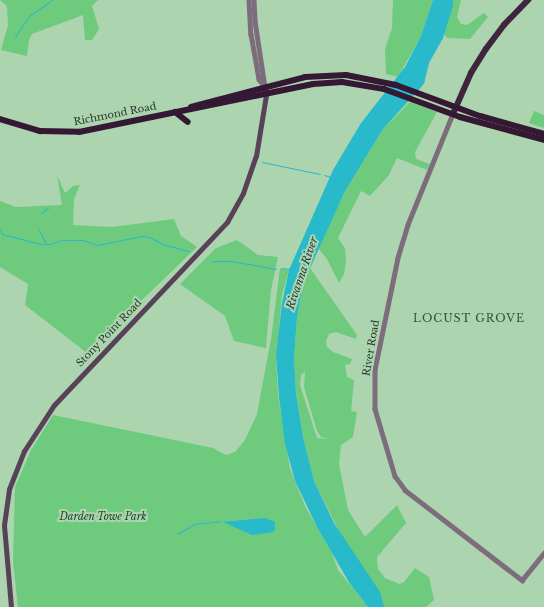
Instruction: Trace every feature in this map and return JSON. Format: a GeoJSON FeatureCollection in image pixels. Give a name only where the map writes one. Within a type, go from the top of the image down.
{"type":"FeatureCollection","features":[{"type":"Feature","properties":{"kind":"highway","name":"Richmond Road"},"geometry":{"type":"LineString","coordinates":[[189,109],[204,102],[319,75],[356,76],[388,82],[456,107],[544,134]]}},
{"type":"Feature","properties":{"kind":"highway","name":"Richmond Road"},"geometry":{"type":"LineString","coordinates":[[0,119],[31,129],[73,132],[330,82],[355,83],[384,89],[453,114],[544,140]]}},
{"type":"Feature","properties":{"kind":"highway"},"geometry":{"type":"LineString","coordinates":[[175,112],[188,122],[189,109]]}},
{"type":"Feature","properties":{"kind":"main road"},"geometry":{"type":"LineString","coordinates":[[453,114],[486,49],[504,25],[528,0]]}},
{"type":"Feature","properties":{"kind":"main road","name":"Stony Point Road"},"geometry":{"type":"LineString","coordinates":[[11,607],[4,525],[9,489],[24,451],[54,405],[227,222],[253,167],[266,95],[265,87]]}},
{"type":"Feature","properties":{"kind":"street"},"geometry":{"type":"LineString","coordinates":[[249,0],[251,37],[259,79],[265,87]]}},
{"type":"Feature","properties":{"kind":"street"},"geometry":{"type":"LineString","coordinates":[[254,0],[255,21],[265,87]]}},
{"type":"Feature","properties":{"kind":"street","name":"River Road"},"geometry":{"type":"LineString","coordinates":[[453,114],[400,248],[375,370],[374,404],[395,476],[401,485],[522,580],[544,553]]}},
{"type":"Feature","properties":{"kind":"green space"},"geometry":{"type":"Polygon","coordinates":[[[0,0],[98,0],[92,6],[99,29],[92,40],[85,40],[83,15],[32,34],[29,40],[27,56],[1,50],[8,25],[7,6],[0,0]]]}},
{"type":"Feature","properties":{"kind":"green space"},"geometry":{"type":"Polygon","coordinates":[[[393,0],[433,0],[421,36],[398,77],[386,74],[385,49],[392,28],[393,0]]]}},
{"type":"Feature","properties":{"kind":"green space"},"geometry":{"type":"Polygon","coordinates":[[[453,0],[461,0],[457,17],[461,24],[467,25],[484,13],[488,17],[470,39],[447,38],[444,34],[453,0]]]}},
{"type":"Feature","properties":{"kind":"green space"},"geometry":{"type":"Polygon","coordinates":[[[410,102],[437,112],[415,152],[416,159],[430,164],[427,170],[397,158],[389,175],[370,196],[361,191],[338,238],[345,248],[346,260],[344,274],[339,283],[327,259],[318,248],[344,193],[383,129],[410,102]]]}},
{"type":"Feature","properties":{"kind":"green space"},"geometry":{"type":"Polygon","coordinates":[[[534,111],[544,115],[544,128],[529,123],[534,111]]]}},
{"type":"Feature","properties":{"kind":"green space"},"geometry":{"type":"Polygon","coordinates":[[[57,175],[65,193],[73,186],[80,185],[74,199],[73,225],[112,227],[174,219],[181,236],[197,247],[87,353],[25,305],[28,284],[0,267],[0,201],[16,207],[62,205],[57,175]]]}},
{"type":"Feature","properties":{"kind":"green space"},"geometry":{"type":"Polygon","coordinates":[[[237,240],[258,255],[278,257],[271,290],[266,348],[234,341],[225,316],[180,284],[216,248],[237,240]]]}},
{"type":"Feature","properties":{"kind":"green space","name":"Darden Towe Park"},"geometry":{"type":"Polygon","coordinates":[[[280,268],[289,270],[282,295],[276,360],[278,395],[290,469],[305,506],[332,553],[338,570],[368,607],[18,607],[13,561],[15,487],[31,450],[53,415],[213,448],[226,455],[235,452],[245,440],[257,414],[271,339],[280,268]]]}},
{"type":"Feature","properties":{"kind":"green space"},"geometry":{"type":"Polygon","coordinates":[[[310,268],[357,335],[356,339],[336,332],[329,334],[326,341],[327,347],[333,352],[352,359],[350,364],[345,365],[347,377],[354,380],[351,411],[357,412],[353,437],[341,445],[339,464],[348,510],[365,537],[397,505],[406,523],[377,557],[378,569],[385,578],[399,584],[404,582],[415,568],[429,577],[434,600],[426,607],[383,607],[374,584],[346,545],[314,481],[303,437],[296,394],[294,358],[297,318],[303,284],[310,268]],[[305,372],[301,375],[300,385],[317,438],[330,439],[321,437],[317,431],[304,387],[305,372]]]}},
{"type":"Feature","properties":{"kind":"water","name":"Rivanna River"},"geometry":{"type":"Polygon","coordinates":[[[433,0],[453,0],[453,6],[443,38],[429,63],[424,84],[383,129],[344,193],[303,284],[297,318],[294,358],[296,394],[303,437],[314,481],[334,523],[380,592],[384,607],[368,607],[350,584],[317,527],[295,481],[285,444],[279,397],[276,355],[282,303],[289,270],[333,170],[361,123],[405,67],[421,36],[433,0]]]}},
{"type":"Feature","properties":{"kind":"water"},"geometry":{"type":"Polygon","coordinates":[[[265,518],[275,522],[275,530],[273,532],[252,535],[223,522],[265,518]]]}},
{"type":"Feature","properties":{"kind":"waterway"},"geometry":{"type":"LineString","coordinates":[[15,37],[29,16],[52,0]]}},
{"type":"Feature","properties":{"kind":"waterway"},"geometry":{"type":"LineString","coordinates":[[262,162],[320,174]]}},
{"type":"Feature","properties":{"kind":"waterway"},"geometry":{"type":"LineString","coordinates":[[324,175],[331,177]]}},
{"type":"Feature","properties":{"kind":"waterway"},"geometry":{"type":"LineString","coordinates":[[41,213],[48,208]]}},
{"type":"Feature","properties":{"kind":"waterway"},"geometry":{"type":"LineString","coordinates":[[0,229],[2,234],[41,244],[50,244],[61,240],[83,240],[97,245],[142,236],[150,237],[162,244],[189,251]]}},
{"type":"Feature","properties":{"kind":"waterway"},"geometry":{"type":"LineString","coordinates":[[39,230],[46,244]]}},
{"type":"Feature","properties":{"kind":"waterway"},"geometry":{"type":"LineString","coordinates":[[212,261],[231,261],[276,269]]}},
{"type":"Feature","properties":{"kind":"waterway"},"geometry":{"type":"LineString","coordinates":[[282,268],[290,269]]}},
{"type":"Feature","properties":{"kind":"waterway"},"geometry":{"type":"LineString","coordinates":[[177,534],[194,524],[221,521]]}},
{"type":"Feature","properties":{"kind":"district","name":"LOCUST GROVE"},"geometry":{"type":"Point","coordinates":[469,318]}}]}
